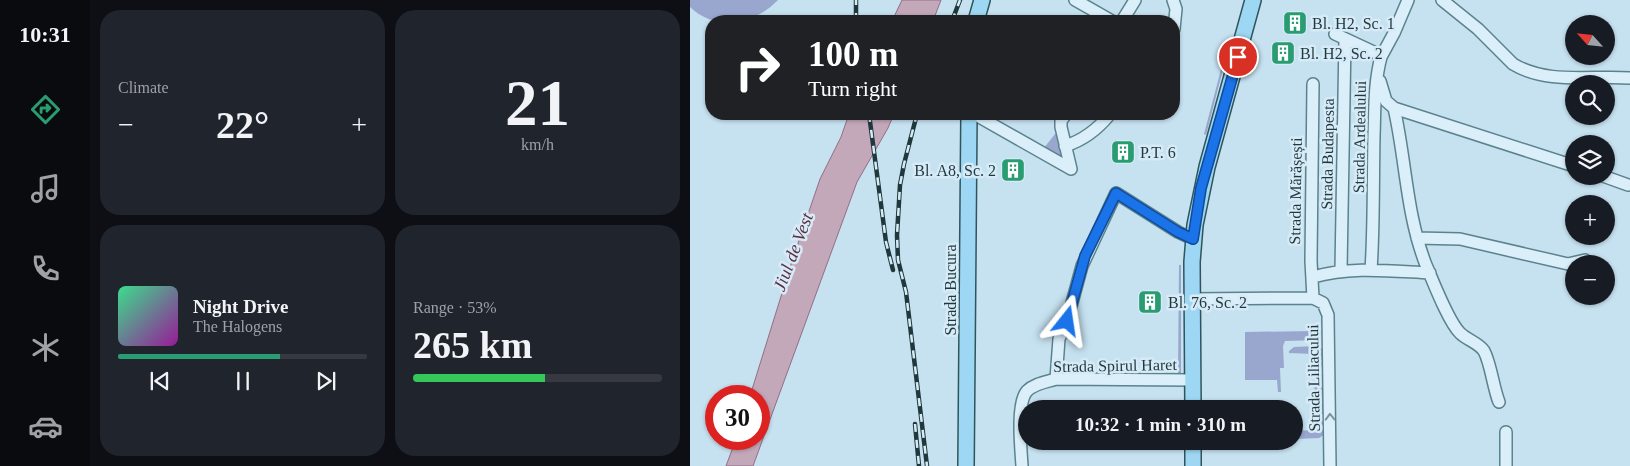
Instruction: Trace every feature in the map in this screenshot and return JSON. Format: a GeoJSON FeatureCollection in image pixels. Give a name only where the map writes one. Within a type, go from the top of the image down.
{"type":"FeatureCollection","features":[{"type":"Feature","properties":{"kind":"main road"},"geometry":{"type":"LineString","coordinates":[[978,15],[982,0]]}},
{"type":"Feature","properties":{"kind":"main road"},"geometry":{"type":"LineString","coordinates":[[1193,400],[1193,239],[1201,188],[1253,0]]}},
{"type":"Feature","properties":{"kind":"main road","name":"Strada Bucura"},"geometry":{"type":"LineString","coordinates":[[966,466],[969,120]]}},
{"type":"Feature","properties":{"kind":"main road"},"geometry":{"type":"LineString","coordinates":[[1193,450],[1193,466]]}},
{"type":"Feature","properties":{"kind":"street"},"geometry":{"type":"LineString","coordinates":[[1075,0],[1101,15]]}},
{"type":"Feature","properties":{"kind":"street"},"geometry":{"type":"LineString","coordinates":[[1126,15],[1135,0]]}},
{"type":"Feature","properties":{"kind":"street"},"geometry":{"type":"LineString","coordinates":[[1173,0],[1176,9],[1175,15]]}},
{"type":"Feature","properties":{"kind":"street","name":"Strada Ardealului"},"geometry":{"type":"LineString","coordinates":[[1371,270],[1374,208],[1374,111],[1377,72],[1381,57],[1408,0]]}},
{"type":"Feature","properties":{"kind":"street"},"geometry":{"type":"LineString","coordinates":[[1442,0],[1478,30],[1513,64],[1520,68],[1536,74],[1556,77],[1630,78]]}},
{"type":"Feature","properties":{"kind":"street","name":"Strada Budapesta"},"geometry":{"type":"LineString","coordinates":[[1341,270],[1340,36],[1381,57]]}},
{"type":"Feature","properties":{"kind":"street"},"geometry":{"type":"LineString","coordinates":[[1377,72],[1386,100],[1394,108],[1565,163]]}},
{"type":"Feature","properties":{"kind":"street","name":"Strada Mărășești"},"geometry":{"type":"LineString","coordinates":[[1313,84],[1311,242],[1316,299]]}},
{"type":"Feature","properties":{"kind":"street"},"geometry":{"type":"LineString","coordinates":[[1394,108],[1417,238],[1430,273],[1453,323],[1460,332],[1476,344],[1484,353],[1493,388],[1499,402]]}},
{"type":"Feature","properties":{"kind":"street"},"geometry":{"type":"LineString","coordinates":[[984,120],[1070,169],[1061,127],[1062,120]]}},
{"type":"Feature","properties":{"kind":"street"},"geometry":{"type":"LineString","coordinates":[[1065,146],[1086,137],[1105,120]]}},
{"type":"Feature","properties":{"kind":"street"},"geometry":{"type":"LineString","coordinates":[[1615,180],[1628,185]]}},
{"type":"Feature","properties":{"kind":"street"},"geometry":{"type":"LineString","coordinates":[[1056,379],[1059,338],[1069,315],[1085,256],[1116,193],[1178,232],[1193,239]]}},
{"type":"Feature","properties":{"kind":"street"},"geometry":{"type":"LineString","coordinates":[[1417,238],[1460,239],[1565,263]]}},
{"type":"Feature","properties":{"kind":"street"},"geometry":{"type":"LineString","coordinates":[[1313,277],[1341,270],[1430,273]]}},
{"type":"Feature","properties":{"kind":"street"},"geometry":{"type":"LineString","coordinates":[[1192,299],[1316,299]]}},
{"type":"Feature","properties":{"kind":"street","name":"Strada Liliacului"},"geometry":{"type":"LineString","coordinates":[[1316,299],[1325,305],[1328,315],[1330,466]]}},
{"type":"Feature","properties":{"kind":"street","name":"Strada Spirul Haret"},"geometry":{"type":"LineString","coordinates":[[1022,466],[1021,411],[1026,392],[1038,384],[1056,379],[1192,380]]}},
{"type":"Feature","properties":{"kind":"street"},"geometry":{"type":"LineString","coordinates":[[1506,432],[1506,466]]}},
{"type":"Feature","properties":{"kind":"shaded area"},"geometry":{"type":"Polygon","coordinates":[[[690,0],[778,0],[758,15],[705,15],[705,17],[690,7],[690,0]]]}},
{"type":"Feature","properties":{"kind":"shaded area"},"geometry":{"type":"Polygon","coordinates":[[[902,0],[941,0],[935,15],[895,15],[902,0]]]}},
{"type":"Feature","properties":{"kind":"shaded area"},"geometry":{"type":"Polygon","coordinates":[[[1224,58],[1226,58],[1206,135],[1204,134],[1224,58]]]}},
{"type":"Feature","properties":{"kind":"shaded area"},"geometry":{"type":"Polygon","coordinates":[[[847,120],[891,120],[857,182],[770,420],[770,385],[753,385],[820,179],[841,137],[847,120]]]}},
{"type":"Feature","properties":{"kind":"shaded area"},"geometry":{"type":"Polygon","coordinates":[[[1057,134],[1065,161],[1044,148],[1057,134]]]}},
{"type":"Feature","properties":{"kind":"shaded area"},"geometry":{"type":"Polygon","coordinates":[[[1179,265],[1181,265],[1181,373],[1178,375],[1179,265]]]}},
{"type":"Feature","properties":{"kind":"shaded area"},"geometry":{"type":"Polygon","coordinates":[[[1245,332],[1321,332],[1319,340],[1285,341],[1283,346],[1284,368],[1280,368],[1281,392],[1278,392],[1277,380],[1245,380],[1245,332]]]}},
{"type":"Feature","properties":{"kind":"shaded area"},"geometry":{"type":"Polygon","coordinates":[[[1318,346],[1324,351],[1324,435],[1319,438],[1303,439],[1303,431],[1315,430],[1314,354],[1289,353],[1294,347],[1318,346]]]}},
{"type":"Feature","properties":{"kind":"shaded area"},"geometry":{"type":"Polygon","coordinates":[[[732,450],[759,450],[753,466],[726,466],[732,450]]]}},
{"type":"Feature","properties":{"kind":"railway"},"geometry":{"type":"LineString","coordinates":[[856,0],[856,15]]}},
{"type":"Feature","properties":{"kind":"railway"},"geometry":{"type":"LineString","coordinates":[[954,15],[960,0]]}},
{"type":"Feature","properties":{"kind":"railway"},"geometry":{"type":"LineString","coordinates":[[870,120],[886,242],[893,270]]}},
{"type":"Feature","properties":{"kind":"railway"},"geometry":{"type":"LineString","coordinates":[[915,120],[900,185],[897,235],[898,260],[906,292],[927,466]]}},
{"type":"Feature","properties":{"kind":"railway"},"geometry":{"type":"LineString","coordinates":[[915,424],[919,466]]}},
{"type":"Feature","properties":{"kind":"place","name":"Bl. H2, Sc. 1"},"geometry":{"type":"Point","coordinates":[1295,23]}},
{"type":"Feature","properties":{"kind":"place","name":"Bl. H2, Sc. 2"},"geometry":{"type":"Point","coordinates":[1283,53]}},
{"type":"Feature","properties":{"kind":"place","name":"P.T. 6"},"geometry":{"type":"Point","coordinates":[1123,152]}},
{"type":"Feature","properties":{"kind":"place","name":"Bl. A8, Sc. 2"},"geometry":{"type":"Point","coordinates":[1013,170]}},
{"type":"Feature","properties":{"kind":"place","name":"Bl. 76, Sc. 2"},"geometry":{"type":"Point","coordinates":[1150,302]}},
{"type":"Feature","properties":{"kind":"route"},"geometry":{"type":"LineString","coordinates":[[1067,321],[1085,256],[1116,193],[1178,232],[1193,239],[1201,188],[1238,57]]}},
{"type":"Feature","properties":{"kind":"water label","name":"Jiul de Vest"},"geometry":{"type":"Point","coordinates":[793,252]}}]}
